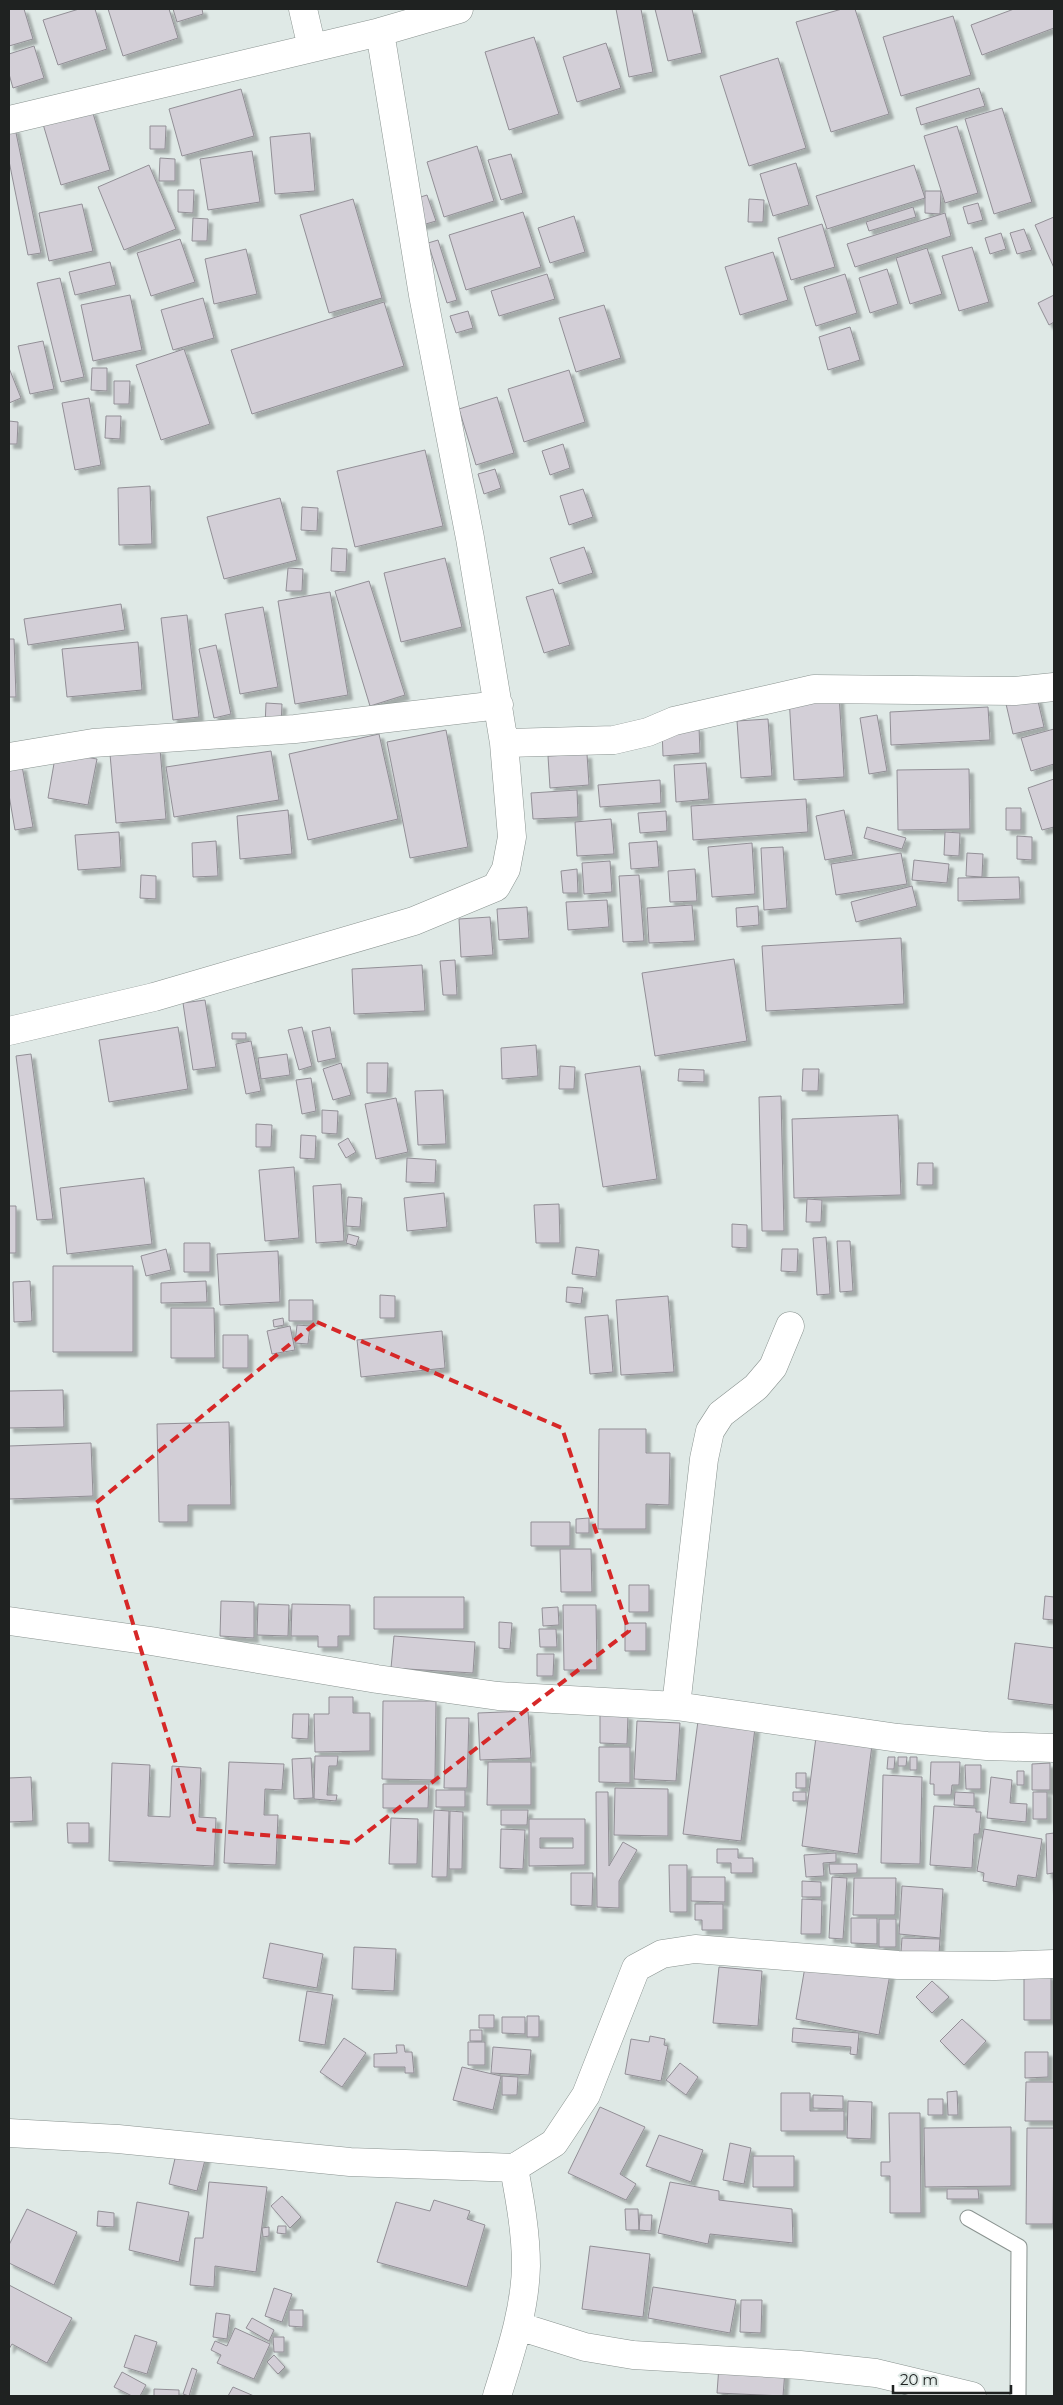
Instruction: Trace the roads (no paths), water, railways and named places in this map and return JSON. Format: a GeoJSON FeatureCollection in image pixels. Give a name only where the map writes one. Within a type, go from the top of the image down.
{"type":"FeatureCollection","features":[{"type":"Feature","properties":{"kind":"street"},"geometry":{"type":"LineString","coordinates":[[304,9],[312,48]]}},
{"type":"Feature","properties":{"kind":"street"},"geometry":{"type":"LineString","coordinates":[[9,120],[380,32],[460,9]]}},
{"type":"Feature","properties":{"kind":"street"},"geometry":{"type":"LineString","coordinates":[[9,1031],[154,997],[404,923],[496,887],[506,869],[512,837],[504,743],[470,538],[423,295],[380,32]]}},
{"type":"Feature","properties":{"kind":"street"},"geometry":{"type":"LineString","coordinates":[[504,743],[614,740],[648,732],[674,721],[766,698],[814,689],[1015,691],[1054,687]]}},
{"type":"Feature","properties":{"kind":"street"},"geometry":{"type":"LineString","coordinates":[[9,756],[93,744],[295,729],[498,705]]}},
{"type":"Feature","properties":{"kind":"street"},"geometry":{"type":"LineString","coordinates":[[676,1706],[704,1459],[710,1431],[721,1414],[756,1387],[773,1367],[790,1326]]}},
{"type":"Feature","properties":{"kind":"street"},"geometry":{"type":"LineString","coordinates":[[9,1621],[151,1641],[377,1679],[498,1696],[676,1706],[898,1738],[987,1746],[1054,1748]]}},
{"type":"Feature","properties":{"kind":"street"},"geometry":{"type":"LineString","coordinates":[[9,2133],[118,2139],[350,2162],[514,2168],[554,2143],[586,2095],[636,1968],[662,1954],[695,1949],[898,1965],[995,1966],[1054,1964]]}},
{"type":"Feature","properties":{"kind":"street"},"geometry":{"type":"LineString","coordinates":[[497,2396],[518,2326],[526,2267],[523,2219],[514,2168]]}},
{"type":"Feature","properties":{"kind":"street"},"geometry":{"type":"LineString","coordinates":[[518,2326],[585,2347],[633,2355],[800,2364],[876,2373],[972,2396]]}},
{"type":"Feature","properties":{"kind":"lane"},"geometry":{"type":"LineString","coordinates":[[968,2218],[1019,2247],[1018,2396]]}}]}
